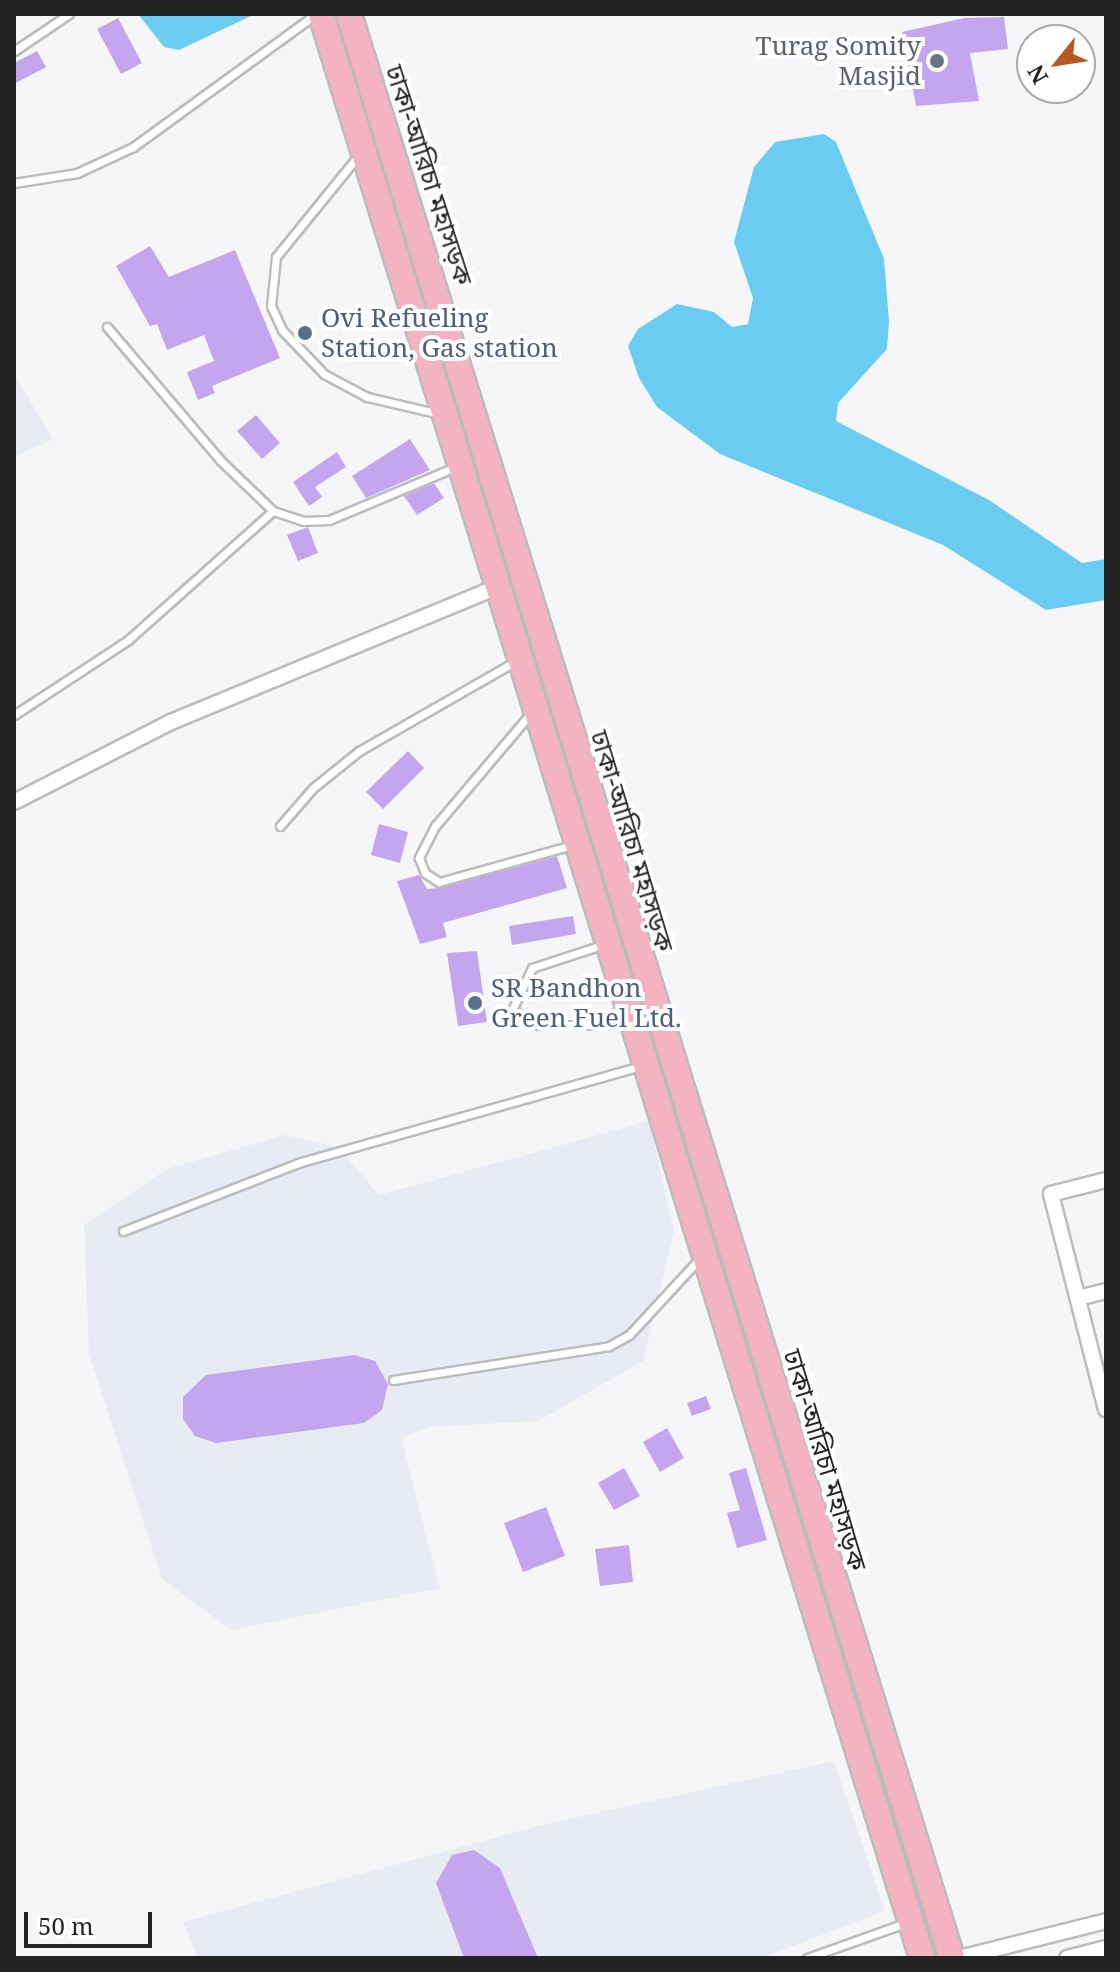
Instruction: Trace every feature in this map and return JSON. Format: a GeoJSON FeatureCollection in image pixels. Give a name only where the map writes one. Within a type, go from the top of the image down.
{"type":"FeatureCollection","features":[{"type":"Feature","properties":{"kind":"highway","name":"ঢাকা-আরিচা মহাসড়ক"},"geometry":{"type":"LineString","coordinates":[[319,14],[636,1026],[922,1958]]}},
{"type":"Feature","properties":{"kind":"highway","name":"ঢাকা-আরিচা মহাসড়ক"},"geometry":{"type":"LineString","coordinates":[[349,14],[952,1958]]}},
{"type":"Feature","properties":{"kind":"street"},"geometry":{"type":"LineString","coordinates":[[14,802],[171,722],[497,587]]}},
{"type":"Feature","properties":{"kind":"street"},"geometry":{"type":"LineString","coordinates":[[1106,1180],[1051,1194],[1106,1409]]}},
{"type":"Feature","properties":{"kind":"street"},"geometry":{"type":"LineString","coordinates":[[1078,1298],[1106,1291]]}},
{"type":"Feature","properties":{"kind":"street"},"geometry":{"type":"LineString","coordinates":[[959,1958],[1106,1921]]}},
{"type":"Feature","properties":{"kind":"street"},"geometry":{"type":"LineString","coordinates":[[1067,1958],[1106,1948]]}},
{"type":"Feature","properties":{"kind":"lane"},"geometry":{"type":"LineString","coordinates":[[14,51],[69,14]]}},
{"type":"Feature","properties":{"kind":"lane"},"geometry":{"type":"LineString","coordinates":[[14,183],[77,173],[133,147],[319,14]]}},
{"type":"Feature","properties":{"kind":"lane"},"geometry":{"type":"LineString","coordinates":[[358,135],[359,155],[276,257],[271,306],[282,330],[324,374],[367,397],[432,411],[448,422]]}},
{"type":"Feature","properties":{"kind":"lane"},"geometry":{"type":"LineString","coordinates":[[107,327],[220,460],[273,511],[303,521],[329,520],[460,464]]}},
{"type":"Feature","properties":{"kind":"lane"},"geometry":{"type":"LineString","coordinates":[[14,715],[128,640],[273,511]]}},
{"type":"Feature","properties":{"kind":"lane"},"geometry":{"type":"LineString","coordinates":[[280,826],[313,788],[359,751],[521,659]]}},
{"type":"Feature","properties":{"kind":"lane"},"geometry":{"type":"LineString","coordinates":[[536,706],[435,826],[419,858],[425,873],[439,882],[578,843]]}},
{"type":"Feature","properties":{"kind":"lane"},"geometry":{"type":"LineString","coordinates":[[609,943],[532,968],[512,1010],[539,1025],[605,1021],[636,1026]]}},
{"type":"Feature","properties":{"kind":"lane"},"geometry":{"type":"LineString","coordinates":[[123,1231],[298,1163],[647,1064]]}},
{"type":"Feature","properties":{"kind":"lane"},"geometry":{"type":"LineString","coordinates":[[393,1380],[609,1346],[629,1335],[706,1252]]}},
{"type":"Feature","properties":{"kind":"lane"},"geometry":{"type":"LineString","coordinates":[[807,1958],[911,1922]]}},
{"type":"Feature","properties":{"kind":"shaded area"},"geometry":{"type":"Polygon","coordinates":[[[14,374],[53,439],[14,457],[14,374]]]}},
{"type":"Feature","properties":{"kind":"shaded area"},"geometry":{"type":"Polygon","coordinates":[[[649,1121],[674,1231],[643,1361],[538,1421],[430,1427],[401,1438],[440,1588],[231,1630],[162,1579],[89,1354],[84,1225],[167,1169],[284,1135],[338,1147],[379,1195],[649,1121]]]}},
{"type":"Feature","properties":{"kind":"shaded area"},"geometry":{"type":"Polygon","coordinates":[[[834,1761],[885,1911],[761,1958],[198,1958],[183,1922],[546,1824],[834,1761]]]}},
{"type":"Feature","properties":{"kind":"water"},"geometry":{"type":"Polygon","coordinates":[[[138,14],[255,14],[179,50],[164,47],[138,14]]]}},
{"type":"Feature","properties":{"kind":"water"},"geometry":{"type":"Polygon","coordinates":[[[824,134],[836,142],[884,259],[889,321],[887,349],[838,403],[836,421],[989,500],[1082,563],[1106,559],[1106,600],[1046,610],[943,545],[720,454],[657,407],[639,378],[628,346],[638,329],[677,304],[714,312],[732,327],[748,324],[753,298],[734,242],[754,167],[775,142],[824,134]]]}},
{"type":"Feature","properties":{"kind":"building","name":"Turag Somity Masjid"},"geometry":{"type":"Polygon","coordinates":[[[1004,17],[1008,49],[970,53],[979,101],[916,106],[902,32],[964,18],[1004,17]]]}},
{"type":"Feature","properties":{"kind":"building"},"geometry":{"type":"Polygon","coordinates":[[[118,18],[142,63],[121,74],[97,29],[118,18]]]}},
{"type":"Feature","properties":{"kind":"building"},"geometry":{"type":"Polygon","coordinates":[[[37,51],[46,67],[14,84],[14,63],[37,51]]]}},
{"type":"Feature","properties":{"kind":"building"},"geometry":{"type":"Polygon","coordinates":[[[150,246],[169,277],[235,250],[280,358],[212,386],[215,393],[198,400],[187,372],[214,361],[204,335],[167,350],[157,324],[150,326],[116,266],[150,246]]]}},
{"type":"Feature","properties":{"kind":"building"},"geometry":{"type":"Polygon","coordinates":[[[256,415],[280,443],[262,459],[237,431],[256,415]]]}},
{"type":"Feature","properties":{"kind":"building"},"geometry":{"type":"Polygon","coordinates":[[[410,439],[430,470],[366,498],[352,476],[410,439]]]}},
{"type":"Feature","properties":{"kind":"building"},"geometry":{"type":"Polygon","coordinates":[[[337,452],[346,467],[315,487],[322,497],[309,506],[293,482],[337,452]]]}},
{"type":"Feature","properties":{"kind":"building"},"geometry":{"type":"Polygon","coordinates":[[[434,483],[444,498],[417,515],[404,496],[434,483]]]}},
{"type":"Feature","properties":{"kind":"building"},"geometry":{"type":"Polygon","coordinates":[[[308,527],[318,553],[298,561],[287,535],[308,527]]]}},
{"type":"Feature","properties":{"kind":"building"},"geometry":{"type":"Polygon","coordinates":[[[408,751],[424,768],[383,809],[366,792],[408,751]]]}},
{"type":"Feature","properties":{"kind":"building"},"geometry":{"type":"Polygon","coordinates":[[[379,824],[408,832],[400,863],[371,855],[379,824]]]}},
{"type":"Feature","properties":{"kind":"building"},"geometry":{"type":"Polygon","coordinates":[[[557,856],[567,888],[443,923],[447,937],[420,944],[397,881],[419,875],[427,889],[440,888],[557,856]]]}},
{"type":"Feature","properties":{"kind":"building"},"geometry":{"type":"Polygon","coordinates":[[[573,916],[576,934],[512,945],[509,926],[573,916]]]}},
{"type":"Feature","properties":{"kind":"building"},"geometry":{"type":"Polygon","coordinates":[[[477,951],[487,1022],[458,1026],[447,953],[477,951]]]}},
{"type":"Feature","properties":{"kind":"building"},"geometry":{"type":"Polygon","coordinates":[[[354,1355],[375,1361],[388,1384],[382,1410],[364,1423],[216,1443],[195,1436],[183,1419],[183,1397],[206,1375],[354,1355]]]}},
{"type":"Feature","properties":{"kind":"building"},"geometry":{"type":"Polygon","coordinates":[[[706,1396],[711,1409],[692,1416],[687,1403],[706,1396]]]}},
{"type":"Feature","properties":{"kind":"building"},"geometry":{"type":"Polygon","coordinates":[[[667,1428],[684,1458],[660,1472],[643,1442],[667,1428]]]}},
{"type":"Feature","properties":{"kind":"building"},"geometry":{"type":"Polygon","coordinates":[[[624,1468],[640,1496],[614,1510],[598,1483],[624,1468]]]}},
{"type":"Feature","properties":{"kind":"building"},"geometry":{"type":"Polygon","coordinates":[[[746,1468],[767,1540],[737,1548],[727,1513],[740,1510],[729,1473],[746,1468]]]}},
{"type":"Feature","properties":{"kind":"building"},"geometry":{"type":"Polygon","coordinates":[[[546,1507],[565,1556],[523,1572],[504,1523],[546,1507]]]}},
{"type":"Feature","properties":{"kind":"building"},"geometry":{"type":"Polygon","coordinates":[[[629,1545],[633,1582],[600,1586],[595,1549],[629,1545]]]}},
{"type":"Feature","properties":{"kind":"building"},"geometry":{"type":"Polygon","coordinates":[[[474,1850],[500,1868],[538,1958],[464,1958],[436,1883],[452,1855],[474,1850]]]}},
{"type":"Feature","properties":{"kind":"place","name":"Turag Somity Masjid"},"geometry":{"type":"Point","coordinates":[937,61]}},
{"type":"Feature","properties":{"kind":"place","name":"Ovi Refueling Station, Gas station"},"geometry":{"type":"Point","coordinates":[305,333]}},
{"type":"Feature","properties":{"kind":"place","name":"SR Bandhon Green Fuel Ltd."},"geometry":{"type":"Point","coordinates":[475,1003]}}]}
